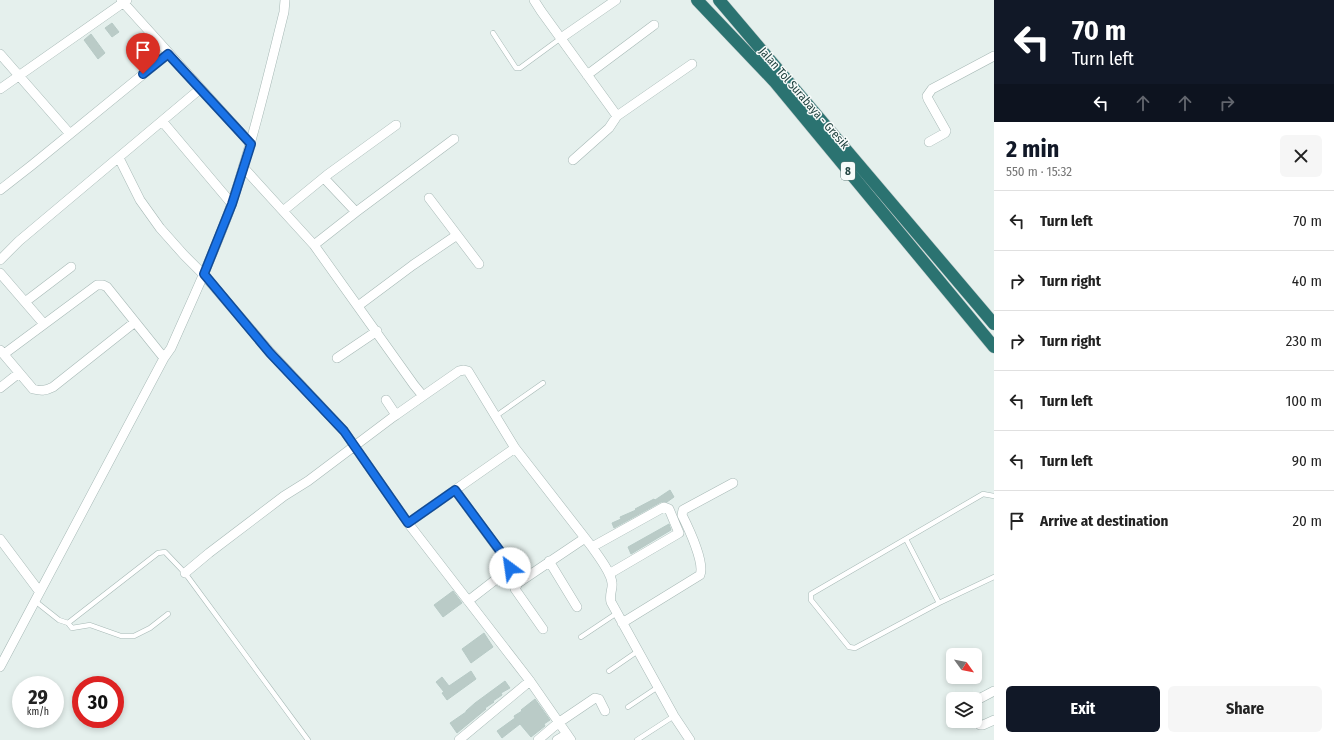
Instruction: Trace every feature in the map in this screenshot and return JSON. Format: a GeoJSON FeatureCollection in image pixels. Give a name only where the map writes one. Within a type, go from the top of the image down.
{"type":"FeatureCollection","features":[{"type":"Feature","properties":{"kind":"highway","name":"Jalan Tol Surabaya - Gresik"},"geometry":{"type":"LineString","coordinates":[[697,0],[774,81],[994,347]]}},
{"type":"Feature","properties":{"kind":"highway","name":"Jalan Tol Surabaya - Gresik"},"geometry":{"type":"LineString","coordinates":[[718,0],[994,324]]}},
{"type":"Feature","properties":{"kind":"street"},"geometry":{"type":"LineString","coordinates":[[0,667],[164,358],[171,348],[204,274],[232,204],[251,144],[286,0]]}},
{"type":"Feature","properties":{"kind":"street"},"geometry":{"type":"LineString","coordinates":[[534,0],[617,116]]}},
{"type":"Feature","properties":{"kind":"street"},"geometry":{"type":"LineString","coordinates":[[561,38],[616,0]]}},
{"type":"Feature","properties":{"kind":"street"},"geometry":{"type":"LineString","coordinates":[[0,89],[123,1],[168,54],[251,144]]}},
{"type":"Feature","properties":{"kind":"street"},"geometry":{"type":"LineString","coordinates":[[587,75],[654,25]]}},
{"type":"Feature","properties":{"kind":"street"},"geometry":{"type":"LineString","coordinates":[[0,54],[70,134]]}},
{"type":"Feature","properties":{"kind":"street"},"geometry":{"type":"LineString","coordinates":[[0,190],[168,54]]}},
{"type":"Feature","properties":{"kind":"street"},"geometry":{"type":"LineString","coordinates":[[929,142],[943,135],[946,131],[928,99],[929,92],[994,56]]}},
{"type":"Feature","properties":{"kind":"street"},"geometry":{"type":"LineString","coordinates":[[573,160],[609,128],[617,116],[692,64]]}},
{"type":"Feature","properties":{"kind":"street"},"geometry":{"type":"LineString","coordinates":[[0,260],[19,241],[200,89]]}},
{"type":"Feature","properties":{"kind":"street"},"geometry":{"type":"LineString","coordinates":[[162,121],[232,204]]}},
{"type":"Feature","properties":{"kind":"street"},"geometry":{"type":"LineString","coordinates":[[283,211],[357,152],[396,125]]}},
{"type":"Feature","properties":{"kind":"street"},"geometry":{"type":"LineString","coordinates":[[314,245],[454,139]]}},
{"type":"Feature","properties":{"kind":"street"},"geometry":{"type":"LineString","coordinates":[[119,158],[140,200],[160,228],[184,255],[204,274],[270,353],[344,431],[408,523],[530,681],[569,737],[557,740]]}},
{"type":"Feature","properties":{"kind":"street"},"geometry":{"type":"LineString","coordinates":[[243,167],[314,245],[423,396]]}},
{"type":"Feature","properties":{"kind":"street"},"geometry":{"type":"LineString","coordinates":[[324,178],[356,212]]}},
{"type":"Feature","properties":{"kind":"street"},"geometry":{"type":"LineString","coordinates":[[428,198],[479,264]]}},
{"type":"Feature","properties":{"kind":"street"},"geometry":{"type":"LineString","coordinates":[[358,306],[413,265],[457,235]]}},
{"type":"Feature","properties":{"kind":"street"},"geometry":{"type":"LineString","coordinates":[[25,302],[71,267]]}},
{"type":"Feature","properties":{"kind":"street"},"geometry":{"type":"LineString","coordinates":[[0,273],[44,324]]}},
{"type":"Feature","properties":{"kind":"street"},"geometry":{"type":"LineString","coordinates":[[135,322],[49,389],[40,391],[33,389],[2,352],[44,324],[97,285],[103,285],[107,287],[164,358]]}},
{"type":"Feature","properties":{"kind":"street"},"geometry":{"type":"LineString","coordinates":[[337,358],[377,331]]}},
{"type":"Feature","properties":{"kind":"street"},"geometry":{"type":"LineString","coordinates":[[185,574],[209,553],[284,496],[308,481],[396,415],[460,370],[464,370],[468,372],[515,448],[592,547],[609,574],[612,583],[610,593],[611,602],[674,716],[690,740]]}},
{"type":"Feature","properties":{"kind":"street"},"geometry":{"type":"LineString","coordinates":[[0,388],[19,373]]}},
{"type":"Feature","properties":{"kind":"street"},"geometry":{"type":"LineString","coordinates":[[386,400],[396,415]]}},
{"type":"Feature","properties":{"kind":"street"},"geometry":{"type":"LineString","coordinates":[[408,523],[515,448]]}},
{"type":"Feature","properties":{"kind":"street"},"geometry":{"type":"LineString","coordinates":[[622,623],[700,575],[702,570],[696,548],[682,515],[683,510],[733,483]]}},
{"type":"Feature","properties":{"kind":"street"},"geometry":{"type":"LineString","coordinates":[[455,490],[510,565],[508,570],[468,601]]}},
{"type":"Feature","properties":{"kind":"street"},"geometry":{"type":"LineString","coordinates":[[592,547],[664,507],[669,509],[679,533],[609,574]]}},
{"type":"Feature","properties":{"kind":"street"},"geometry":{"type":"LineString","coordinates":[[543,629],[515,589],[518,583],[585,538]]}},
{"type":"Feature","properties":{"kind":"street"},"geometry":{"type":"LineString","coordinates":[[0,539],[40,591]]}},
{"type":"Feature","properties":{"kind":"street"},"geometry":{"type":"LineString","coordinates":[[550,561],[577,607]]}},
{"type":"Feature","properties":{"kind":"street"},"geometry":{"type":"LineString","coordinates":[[459,740],[530,681]]}},
{"type":"Feature","properties":{"kind":"street"},"geometry":{"type":"LineString","coordinates":[[982,697],[994,691]]}},
{"type":"Feature","properties":{"kind":"street"},"geometry":{"type":"LineString","coordinates":[[538,740],[558,723],[595,698],[599,699],[605,711]]}},
{"type":"Feature","properties":{"kind":"street"},"geometry":{"type":"LineString","coordinates":[[982,725],[994,720]]}},
{"type":"Feature","properties":{"kind":"lane"},"geometry":{"type":"LineString","coordinates":[[493,32],[514,66],[518,68],[561,38]]}},
{"type":"Feature","properties":{"kind":"lane"},"geometry":{"type":"LineString","coordinates":[[496,416],[543,383]]}},
{"type":"Feature","properties":{"kind":"lane"},"geometry":{"type":"LineString","coordinates":[[994,496],[983,494],[811,594],[811,600],[849,646],[855,648],[939,603],[994,577]]}},
{"type":"Feature","properties":{"kind":"lane"},"geometry":{"type":"LineString","coordinates":[[906,539],[939,603]]}},
{"type":"Feature","properties":{"kind":"lane"},"geometry":{"type":"LineString","coordinates":[[68,623],[158,553],[165,552],[185,574],[308,740]]}},
{"type":"Feature","properties":{"kind":"lane"},"geometry":{"type":"LineString","coordinates":[[34,601],[60,620],[68,623],[72,628],[90,625],[121,636],[134,636],[150,628],[168,614]]}},
{"type":"Feature","properties":{"kind":"lane"},"geometry":{"type":"LineString","coordinates":[[581,637],[617,613]]}},
{"type":"Feature","properties":{"kind":"lane"},"geometry":{"type":"LineString","coordinates":[[609,671],[638,651]]}},
{"type":"Feature","properties":{"kind":"lane"},"geometry":{"type":"LineString","coordinates":[[628,707],[658,687]]}},
{"type":"Feature","properties":{"kind":"lane"},"geometry":{"type":"LineString","coordinates":[[637,740],[674,716]]}},
{"type":"Feature","properties":{"kind":"building"},"geometry":{"type":"Polygon","coordinates":[[[112,23],[119,32],[112,37],[105,28],[112,23]]]}},
{"type":"Feature","properties":{"kind":"building"},"geometry":{"type":"Polygon","coordinates":[[[91,34],[105,53],[98,59],[84,40],[91,34]]]}},
{"type":"Feature","properties":{"kind":"building"},"geometry":{"type":"Polygon","coordinates":[[[670,490],[674,497],[667,502],[661,502],[614,528],[612,523],[621,519],[620,517],[636,510],[635,509],[654,499],[655,500],[670,490]]]}},
{"type":"Feature","properties":{"kind":"building"},"geometry":{"type":"Polygon","coordinates":[[[669,524],[671,530],[631,554],[628,547],[669,524]]]}},
{"type":"Feature","properties":{"kind":"building"},"geometry":{"type":"Polygon","coordinates":[[[453,591],[462,603],[443,617],[434,605],[453,591]]]}},
{"type":"Feature","properties":{"kind":"building"},"geometry":{"type":"Polygon","coordinates":[[[484,633],[493,647],[471,663],[462,649],[484,633]]]}},
{"type":"Feature","properties":{"kind":"building"},"geometry":{"type":"Polygon","coordinates":[[[471,671],[476,679],[447,700],[442,693],[444,692],[436,682],[442,677],[449,686],[471,671]]]}},
{"type":"Feature","properties":{"kind":"building"},"geometry":{"type":"Polygon","coordinates":[[[505,681],[510,688],[501,693],[502,695],[493,701],[494,702],[457,733],[450,723],[505,681]]]}},
{"type":"Feature","properties":{"kind":"building"},"geometry":{"type":"Polygon","coordinates":[[[535,699],[550,720],[544,724],[545,726],[531,737],[520,724],[502,738],[497,731],[515,718],[514,716],[535,699]]]}},
{"type":"Feature","properties":{"kind":"route"},"geometry":{"type":"LineString","coordinates":[[143,74],[168,54],[251,144],[232,204],[204,274],[270,353],[344,431],[408,523],[455,490],[509,563],[510,568]]}}]}
